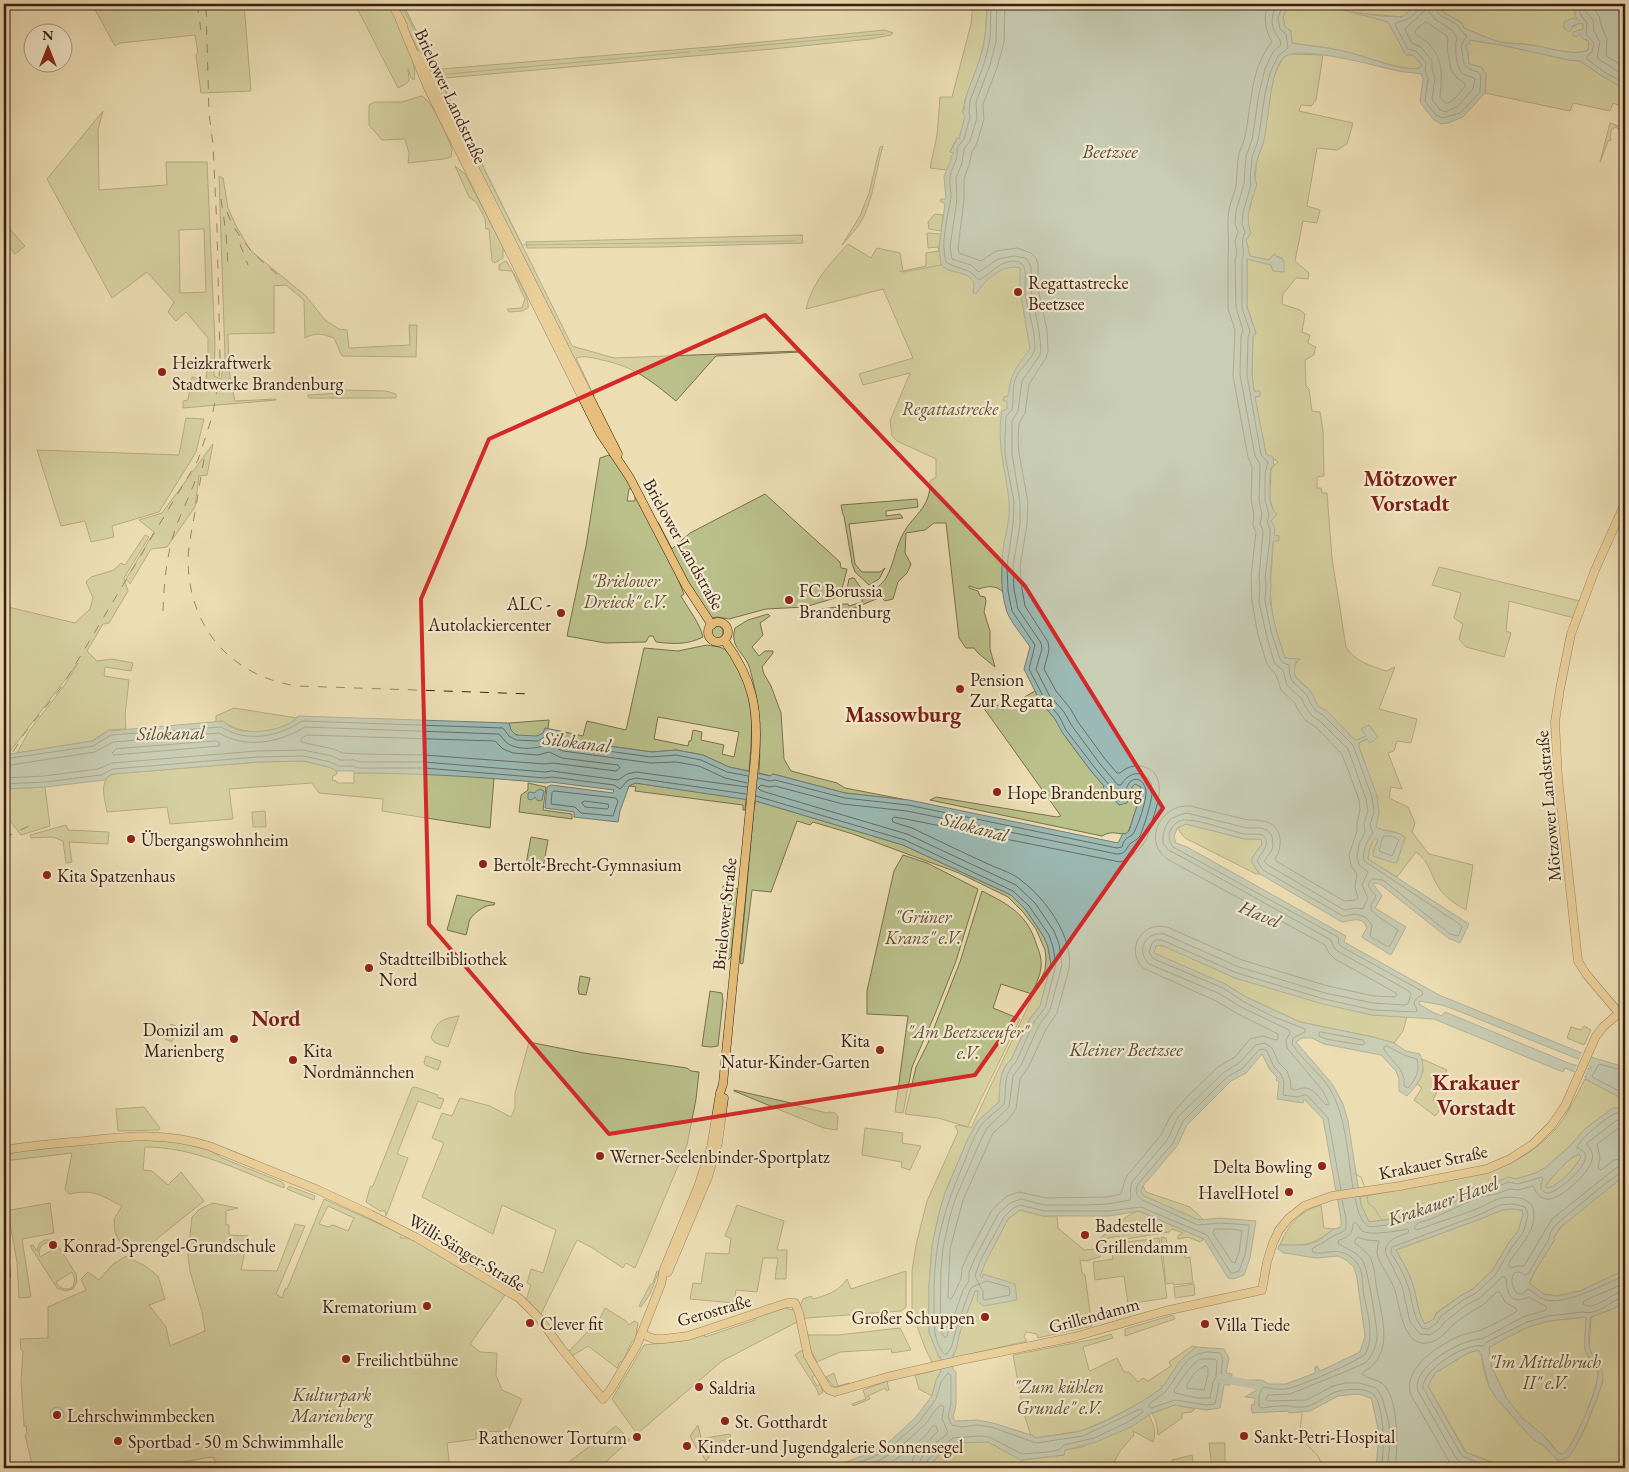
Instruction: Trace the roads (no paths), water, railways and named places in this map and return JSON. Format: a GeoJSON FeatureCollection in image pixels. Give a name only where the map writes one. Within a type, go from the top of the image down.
{"type":"FeatureCollection","features":[{"type":"Feature","properties":{"kind":"main road","name":"Brielower Landstraße"},"geometry":{"type":"LineString","coordinates":[[392,4],[630,478],[685,584],[712,624]]}},
{"type":"Feature","properties":{"kind":"main road","name":"Mötzower Landstraße"},"geometry":{"type":"LineString","coordinates":[[1622,1011],[1586,974],[1578,961],[1554,726],[1571,634],[1594,570],[1625,503]]}},
{"type":"Feature","properties":{"kind":"main road","name":"Brielower Landstraße"},"geometry":{"type":"LineString","coordinates":[[720,623],[726,628],[728,633],[724,640],[716,642],[709,638],[708,632],[712,624],[720,623]]}},
{"type":"Feature","properties":{"kind":"main road","name":"Brielower Landstraße"},"geometry":{"type":"LineString","coordinates":[[724,640],[743,668],[752,691],[757,724],[756,747]]}},
{"type":"Feature","properties":{"kind":"main road","name":"Brielower Straße"},"geometry":{"type":"LineString","coordinates":[[603,1399],[621,1372],[642,1334],[661,1284],[676,1254],[708,1177],[716,1150],[725,1091],[723,1084],[756,747]]}},
{"type":"Feature","properties":{"kind":"main road","name":"Krakauer Straße"},"geometry":{"type":"LineString","coordinates":[[1262,1290],[1270,1249],[1279,1230],[1289,1218],[1304,1206],[1316,1200],[1332,1196],[1487,1169],[1510,1159],[1532,1144],[1551,1126],[1565,1106],[1592,1044],[1604,1026],[1622,1011]]}},
{"type":"Feature","properties":{"kind":"main road","name":"Willi-Sänger-Straße"},"geometry":{"type":"LineString","coordinates":[[4,1150],[48,1144],[148,1136],[179,1138],[217,1149],[318,1190],[391,1224],[519,1298],[542,1320],[561,1348],[603,1399]]}},
{"type":"Feature","properties":{"kind":"main road","name":"Willi-Sänger-Straße"},"geometry":{"type":"LineString","coordinates":[[217,1149],[233,1160],[373,1220],[391,1224]]}},
{"type":"Feature","properties":{"kind":"main road","name":"Grillendamm"},"geometry":{"type":"LineString","coordinates":[[829,1390],[835,1392],[842,1391],[887,1377],[1074,1337],[1165,1311],[1262,1290]]}},
{"type":"Feature","properties":{"kind":"main road","name":"Gerostraße"},"geometry":{"type":"LineString","coordinates":[[642,1334],[654,1339],[688,1336],[787,1303],[795,1303],[799,1313],[808,1356],[829,1390]]}},
{"type":"Feature","properties":{"kind":"water"},"geometry":{"type":"Polygon","coordinates":[[[987,4],[1289,4],[1283,17],[1285,27],[1291,31],[1292,43],[1351,53],[1412,69],[1420,68],[1422,65],[1413,55],[1406,55],[1388,22],[1351,12],[1402,17],[1417,4],[1439,4],[1443,12],[1462,23],[1464,28],[1491,39],[1504,43],[1527,44],[1560,51],[1582,52],[1588,50],[1589,43],[1580,34],[1576,37],[1573,36],[1573,32],[1583,29],[1583,24],[1580,23],[1572,26],[1569,32],[1564,28],[1564,22],[1573,18],[1577,19],[1575,4],[1625,4],[1625,89],[1580,61],[1470,40],[1469,44],[1465,46],[1468,51],[1469,64],[1481,67],[1486,74],[1485,93],[1463,117],[1448,123],[1441,124],[1433,119],[1420,102],[1423,79],[1421,74],[1401,72],[1320,54],[1291,54],[1283,58],[1276,71],[1263,144],[1255,169],[1257,184],[1251,202],[1248,221],[1251,233],[1246,240],[1250,256],[1269,260],[1275,254],[1284,262],[1284,272],[1273,271],[1271,265],[1247,259],[1247,307],[1256,333],[1253,337],[1252,374],[1254,391],[1260,391],[1260,396],[1255,397],[1266,454],[1273,457],[1274,466],[1271,468],[1269,492],[1271,505],[1277,514],[1271,521],[1275,528],[1274,535],[1279,536],[1279,540],[1273,542],[1270,601],[1276,630],[1285,658],[1300,659],[1296,662],[1295,676],[1310,690],[1318,705],[1326,710],[1354,739],[1357,740],[1366,736],[1361,729],[1369,725],[1378,737],[1370,743],[1367,739],[1359,743],[1377,796],[1379,813],[1376,827],[1405,837],[1397,862],[1394,863],[1373,856],[1378,840],[1376,838],[1370,847],[1368,859],[1469,924],[1460,943],[1448,938],[1380,884],[1374,883],[1382,896],[1375,908],[1406,927],[1391,955],[1363,938],[1362,936],[1367,928],[1362,921],[1342,922],[1260,874],[1252,863],[1252,858],[1262,844],[1261,839],[1245,839],[1186,824],[1177,828],[1174,837],[1176,843],[1187,847],[1346,936],[1344,942],[1439,995],[1594,1058],[1625,1067],[1625,1100],[1585,1079],[1586,1077],[1565,1068],[1563,1072],[1434,1019],[1372,1015],[1323,1004],[1235,978],[1161,945],[1156,946],[1154,953],[1225,984],[1246,997],[1300,1022],[1373,1037],[1394,1043],[1406,1051],[1420,1054],[1423,1067],[1421,1077],[1407,1096],[1399,1091],[1399,1079],[1396,1071],[1381,1055],[1324,1044],[1312,1038],[1302,1038],[1296,1042],[1333,1085],[1343,1104],[1348,1121],[1361,1205],[1369,1222],[1408,1217],[1412,1213],[1427,1209],[1476,1186],[1494,1183],[1508,1177],[1516,1179],[1536,1173],[1545,1168],[1570,1146],[1585,1129],[1613,1108],[1625,1110],[1624,1176],[1561,1227],[1529,1283],[1544,1294],[1557,1296],[1580,1291],[1625,1270],[1625,1301],[1615,1308],[1591,1317],[1589,1345],[1601,1369],[1602,1382],[1579,1440],[1571,1454],[1564,1459],[1557,1460],[1544,1445],[1529,1435],[1497,1399],[1489,1387],[1481,1354],[1478,1350],[1468,1353],[1435,1373],[1428,1386],[1465,1452],[1506,1468],[1376,1468],[1379,1433],[1372,1401],[1371,1398],[1358,1394],[1338,1396],[1310,1411],[1252,1413],[1251,1405],[1254,1405],[1255,1398],[1245,1397],[1257,1390],[1247,1386],[1248,1380],[1262,1380],[1269,1384],[1286,1384],[1315,1373],[1315,1367],[1317,1366],[1320,1371],[1360,1352],[1365,1336],[1354,1267],[1338,1256],[1316,1258],[1284,1253],[1278,1249],[1279,1245],[1306,1245],[1318,1241],[1334,1229],[1341,1227],[1341,1219],[1323,1119],[1304,1099],[1303,1103],[1277,1099],[1279,1082],[1276,1080],[1277,1077],[1270,1070],[1262,1054],[1246,1073],[1231,1081],[1187,1125],[1177,1146],[1143,1186],[1141,1191],[1144,1196],[1199,1220],[1220,1218],[1256,1221],[1250,1258],[1244,1275],[1233,1279],[1228,1278],[1204,1239],[1139,1211],[1109,1216],[1043,1216],[1020,1210],[1008,1219],[980,1276],[982,1278],[983,1274],[1015,1284],[1017,1300],[984,1306],[977,1301],[978,1291],[975,1291],[953,1355],[953,1369],[956,1372],[956,1405],[953,1417],[955,1421],[977,1420],[993,1423],[1034,1436],[1035,1438],[1090,1428],[1133,1406],[1162,1388],[1161,1386],[1164,1385],[1180,1361],[1196,1347],[1224,1349],[1229,1358],[1226,1373],[1232,1374],[1230,1385],[1224,1385],[1220,1408],[1206,1410],[1175,1405],[1152,1413],[1131,1427],[1096,1442],[1065,1450],[1064,1455],[1021,1460],[988,1442],[954,1443],[943,1451],[927,1468],[832,1468],[871,1452],[889,1442],[915,1418],[932,1396],[936,1380],[941,1372],[941,1358],[929,1332],[929,1286],[932,1246],[939,1213],[945,1193],[968,1139],[978,1121],[999,1102],[1002,1074],[1011,1060],[1030,1019],[1040,1006],[1051,964],[1044,937],[1026,910],[1011,895],[903,845],[756,801],[635,783],[629,786],[618,822],[574,817],[574,812],[545,808],[547,787],[551,785],[613,793],[614,790],[551,782],[354,773],[354,771],[337,771],[329,767],[304,761],[258,762],[113,774],[105,780],[45,787],[4,789],[4,755],[93,741],[109,731],[223,721],[239,730],[258,731],[281,727],[298,716],[509,723],[511,730],[516,735],[537,736],[543,733],[545,728],[560,731],[560,735],[565,740],[652,752],[676,750],[703,755],[729,767],[770,776],[773,774],[845,793],[909,800],[1118,843],[1123,833],[1125,834],[1129,831],[1140,797],[1141,787],[1135,784],[1132,787],[1127,803],[1119,805],[1107,790],[1103,789],[1104,786],[1062,732],[1055,719],[1040,701],[1024,669],[1030,647],[1009,616],[1003,595],[1002,560],[1009,507],[1000,423],[1002,411],[1007,409],[1007,401],[1003,401],[1004,397],[1008,396],[1015,371],[1030,349],[1020,290],[1020,268],[1007,268],[995,274],[976,294],[973,293],[974,282],[967,275],[948,270],[941,265],[939,247],[945,204],[940,201],[941,199],[946,199],[944,176],[951,156],[954,153],[950,152],[956,138],[959,139],[965,116],[962,111],[964,110],[968,91],[983,49],[987,11],[985,8],[987,4]],[[1419,1001],[1419,1004],[1434,1013],[1442,1016],[1445,1012],[1571,1064],[1592,1068],[1578,1059],[1456,1010],[1442,1005],[1419,1001]],[[1579,1154],[1557,1172],[1546,1187],[1553,1186],[1571,1171],[1581,1157],[1579,1154]],[[1502,1210],[1396,1250],[1414,1287],[1420,1314],[1425,1324],[1434,1319],[1436,1314],[1460,1296],[1473,1289],[1492,1271],[1518,1231],[1523,1215],[1522,1210],[1502,1210]],[[1586,1318],[1549,1321],[1528,1327],[1489,1347],[1489,1349],[1492,1368],[1507,1399],[1523,1419],[1542,1434],[1559,1454],[1563,1454],[1568,1449],[1585,1416],[1595,1390],[1598,1373],[1596,1366],[1585,1349],[1586,1318]]]}},
{"type":"Feature","properties":{"kind":"water"},"geometry":{"type":"Polygon","coordinates":[[[540,789],[544,791],[542,800],[538,801],[535,797],[532,800],[528,799],[528,793],[535,793],[540,789]]]}},
{"type":"Feature","properties":{"kind":"water","name":"Lehrschwimmbecken"},"geometry":{"type":"Polygon","coordinates":[[[57,1407],[62,1409],[64,1414],[62,1419],[57,1421],[52,1419],[50,1414],[52,1409],[57,1407]]]}},
{"type":"Feature","properties":{"kind":"waterway"},"geometry":{"type":"LineString","coordinates":[[401,4],[437,75],[689,52]]}},
{"type":"Feature","properties":{"kind":"waterway"},"geometry":{"type":"LineString","coordinates":[[1321,4],[1351,12]]}},
{"type":"Feature","properties":{"kind":"waterway"},"geometry":{"type":"LineString","coordinates":[[699,51],[884,34]]}},
{"type":"Feature","properties":{"kind":"waterway"},"geometry":{"type":"LineString","coordinates":[[437,75],[522,245],[795,241]]}},
{"type":"Feature","properties":{"kind":"waterway"},"geometry":{"type":"LineString","coordinates":[[899,271],[904,272],[941,265]]}},
{"type":"Feature","properties":{"kind":"waterway"},"geometry":{"type":"LineString","coordinates":[[1355,1174],[1361,1177],[1365,1188]]}},
{"type":"Feature","properties":{"kind":"waterway","name":"Krakauer Havel"},"geometry":{"type":"LineString","coordinates":[[1367,1194],[1368,1203],[1375,1209],[1382,1220]]}},
{"type":"Feature","properties":{"kind":"waterway"},"geometry":{"type":"LineString","coordinates":[[1221,1379],[1256,1386]]}},
{"type":"Feature","properties":{"kind":"waterway"},"geometry":{"type":"LineString","coordinates":[[1302,1412],[1300,1429],[1302,1436],[1305,1443],[1319,1458],[1322,1468]]}},
{"type":"Feature","properties":{"kind":"waterway"},"geometry":{"type":"LineString","coordinates":[[1557,1459],[1559,1468]]}},
{"type":"Feature","properties":{"kind":"railway"},"geometry":{"type":"LineString","coordinates":[[197,4],[201,30]]}},
{"type":"Feature","properties":{"kind":"railway"},"geometry":{"type":"LineString","coordinates":[[4,767],[24,734],[63,685],[198,460],[212,417],[219,380],[220,357],[217,229],[213,144],[209,113],[206,4]]}},
{"type":"Feature","properties":{"kind":"railway"},"geometry":{"type":"LineString","coordinates":[[221,199],[228,267]]}},
{"type":"Feature","properties":{"kind":"railway"},"geometry":{"type":"LineString","coordinates":[[227,212],[243,241],[266,265],[283,279]]}},
{"type":"Feature","properties":{"kind":"railway"},"geometry":{"type":"LineString","coordinates":[[240,244],[248,265]]}},
{"type":"Feature","properties":{"kind":"railway"},"geometry":{"type":"LineString","coordinates":[[204,459],[188,551],[190,585],[196,607],[206,627],[218,645],[234,660],[252,672],[273,681],[297,686],[532,694]]}},
{"type":"Feature","properties":{"kind":"railway"},"geometry":{"type":"LineString","coordinates":[[163,611],[168,555],[177,524],[195,481]]}},
{"type":"Feature","properties":{"kind":"railway"},"geometry":{"type":"LineString","coordinates":[[4,838],[29,826]]}},
{"type":"Feature","properties":{"kind":"place","name":"Regattastrecke Beetzsee"},"geometry":{"type":"Point","coordinates":[1018,292]}},
{"type":"Feature","properties":{"kind":"place","name":"Heizkraftwerk Stadtwerke Brandenburg"},"geometry":{"type":"Point","coordinates":[162,372]}},
{"type":"Feature","properties":{"kind":"place","name":"FC Borussia Brandenburg"},"geometry":{"type":"Point","coordinates":[789,600]}},
{"type":"Feature","properties":{"kind":"place","name":"ALC - Autolackiercenter"},"geometry":{"type":"Point","coordinates":[561,613]}},
{"type":"Feature","properties":{"kind":"place","name":"Pension Zur Regatta"},"geometry":{"type":"Point","coordinates":[960,689]}},
{"type":"Feature","properties":{"kind":"place","name":"Hope Brandenburg"},"geometry":{"type":"Point","coordinates":[997,792]}},
{"type":"Feature","properties":{"kind":"place","name":"Übergangswohnheim"},"geometry":{"type":"Point","coordinates":[131,839]}},
{"type":"Feature","properties":{"kind":"place","name":"Bertolt-Brecht-Gymnasium"},"geometry":{"type":"Point","coordinates":[483,864]}},
{"type":"Feature","properties":{"kind":"place","name":"Kita Spatzenhaus"},"geometry":{"type":"Point","coordinates":[47,875]}},
{"type":"Feature","properties":{"kind":"place","name":"Stadtteilbibliothek Nord"},"geometry":{"type":"Point","coordinates":[369,968]}},
{"type":"Feature","properties":{"kind":"place","name":"Domizil am Marienberg"},"geometry":{"type":"Point","coordinates":[234,1039]}},
{"type":"Feature","properties":{"kind":"place","name":"Kita Natur-Kinder-Garten"},"geometry":{"type":"Point","coordinates":[880,1050]}},
{"type":"Feature","properties":{"kind":"place","name":"Kita Nordmännchen"},"geometry":{"type":"Point","coordinates":[293,1060]}},
{"type":"Feature","properties":{"kind":"place","name":"Werner-Seelenbinder-Sportplatz"},"geometry":{"type":"Point","coordinates":[600,1156]}},
{"type":"Feature","properties":{"kind":"place","name":"Delta Bowling"},"geometry":{"type":"Point","coordinates":[1322,1166]}},
{"type":"Feature","properties":{"kind":"place","name":"HavelHotel"},"geometry":{"type":"Point","coordinates":[1289,1192]}},
{"type":"Feature","properties":{"kind":"place","name":"Badestelle Grillendamm"},"geometry":{"type":"Point","coordinates":[1085,1235]}},
{"type":"Feature","properties":{"kind":"place","name":"Konrad-Sprengel-Grundschule"},"geometry":{"type":"Point","coordinates":[53,1245]}},
{"type":"Feature","properties":{"kind":"place","name":"Krematorium"},"geometry":{"type":"Point","coordinates":[427,1306]}},
{"type":"Feature","properties":{"kind":"place","name":"Großer Schuppen"},"geometry":{"type":"Point","coordinates":[985,1317]}},
{"type":"Feature","properties":{"kind":"place","name":"Clever fit"},"geometry":{"type":"Point","coordinates":[530,1323]}},
{"type":"Feature","properties":{"kind":"place","name":"Villa Tiede"},"geometry":{"type":"Point","coordinates":[1205,1324]}},
{"type":"Feature","properties":{"kind":"place","name":"Freilichtbühne"},"geometry":{"type":"Point","coordinates":[346,1359]}},
{"type":"Feature","properties":{"kind":"place","name":"Saldria"},"geometry":{"type":"Point","coordinates":[699,1387]}},
{"type":"Feature","properties":{"kind":"place","name":"Lehrschwimmbecken"},"geometry":{"type":"Point","coordinates":[57,1415]}},
{"type":"Feature","properties":{"kind":"place","name":"St. Gotthardt"},"geometry":{"type":"Point","coordinates":[725,1421]}},
{"type":"Feature","properties":{"kind":"place","name":"Sankt-Petri-Hospital"},"geometry":{"type":"Point","coordinates":[1244,1436]}},
{"type":"Feature","properties":{"kind":"place","name":"Rathenower Torturm"},"geometry":{"type":"Point","coordinates":[637,1437]}},
{"type":"Feature","properties":{"kind":"place","name":"Sportbad - 50 m Schwimmhalle"},"geometry":{"type":"Point","coordinates":[118,1441]}},
{"type":"Feature","properties":{"kind":"place","name":"Kinder-und Jugendgalerie Sonnensegel"},"geometry":{"type":"Point","coordinates":[687,1446]}},
{"type":"Feature","properties":{"kind":"district","name":"Mötzower Vorstadt"},"geometry":{"type":"Point","coordinates":[1410,490]}},
{"type":"Feature","properties":{"kind":"district","name":"Massowburg"},"geometry":{"type":"Point","coordinates":[903,714]}},
{"type":"Feature","properties":{"kind":"district","name":"Nord"},"geometry":{"type":"Point","coordinates":[276,1018]}},
{"type":"Feature","properties":{"kind":"district","name":"Krakauer Vorstadt"},"geometry":{"type":"Point","coordinates":[1476,1094]}},
{"type":"Feature","properties":{"kind":"water label","name":"Beetzsee"},"geometry":{"type":"Point","coordinates":[1110,151]}},
{"type":"Feature","properties":{"kind":"water label","name":"Silokanal"},"geometry":{"type":"Point","coordinates":[171,733]}},
{"type":"Feature","properties":{"kind":"water label","name":"Silokanal"},"geometry":{"type":"Point","coordinates":[577,742]}},
{"type":"Feature","properties":{"kind":"water label","name":"Silokanal"},"geometry":{"type":"Point","coordinates":[975,827]}},
{"type":"Feature","properties":{"kind":"water label","name":"Havel"},"geometry":{"type":"Point","coordinates":[1260,914]}},
{"type":"Feature","properties":{"kind":"water label","name":"Kleiner Beetzsee"},"geometry":{"type":"Point","coordinates":[1126,1049]}},
{"type":"Feature","properties":{"kind":"park label","name":"Regattastrecke"},"geometry":{"type":"Point","coordinates":[950,408]}},
{"type":"Feature","properties":{"kind":"park label","name":"\"Brielower Dreieck\" e.V."},"geometry":{"type":"Point","coordinates":[625,590]}},
{"type":"Feature","properties":{"kind":"park label","name":"\"Grüner Kranz\" e.V."},"geometry":{"type":"Point","coordinates":[923,926]}},
{"type":"Feature","properties":{"kind":"park label","name":"\"Am Beetzseeufer\" e.V."},"geometry":{"type":"Point","coordinates":[968,1041]}},
{"type":"Feature","properties":{"kind":"park label","name":"\"Im Mittelbruch II\" e.V."},"geometry":{"type":"Point","coordinates":[1545,1371]}},
{"type":"Feature","properties":{"kind":"park label","name":"\"Zum kühlen Grunde\" e.V."},"geometry":{"type":"Point","coordinates":[1059,1396]}},
{"type":"Feature","properties":{"kind":"park label","name":"Kulturpark Marienberg"},"geometry":{"type":"Point","coordinates":[332,1404]}}]}
